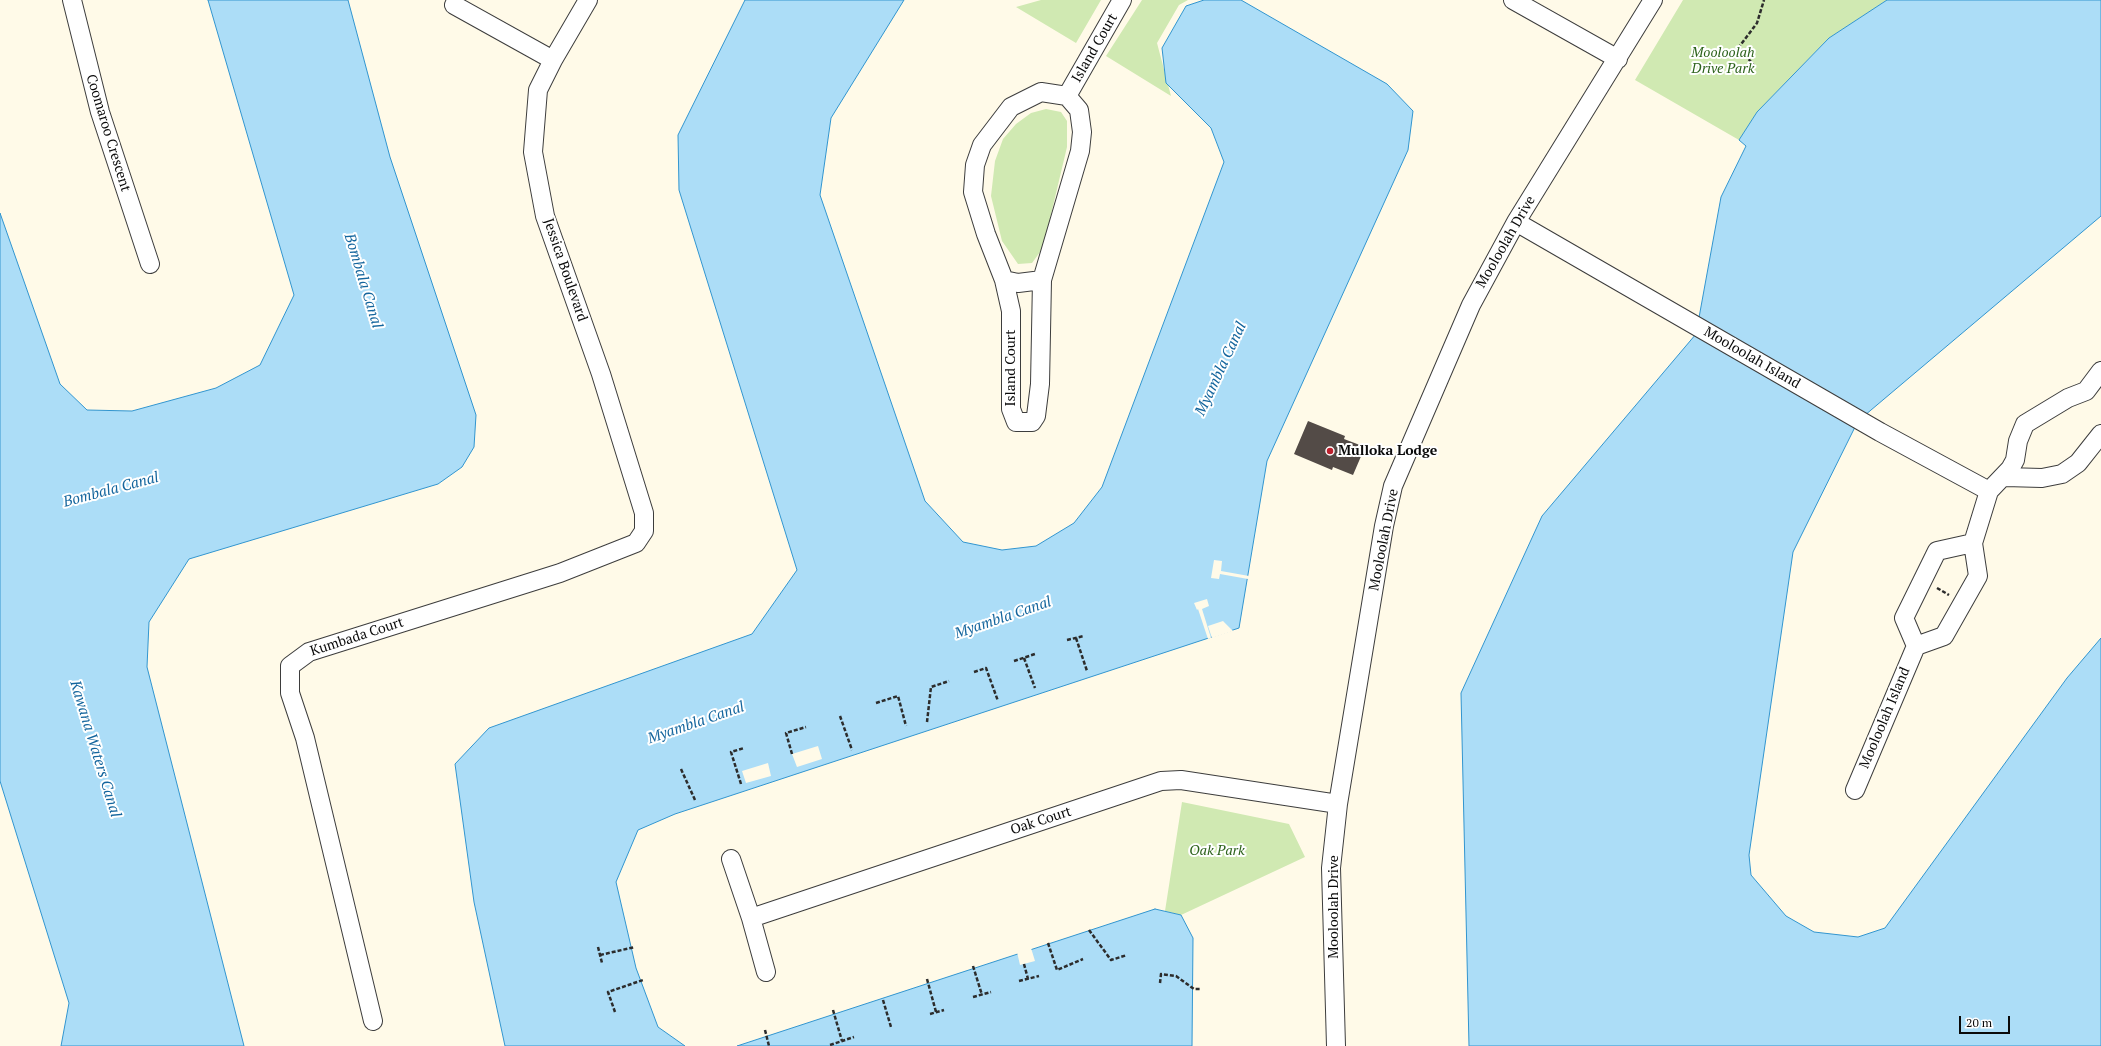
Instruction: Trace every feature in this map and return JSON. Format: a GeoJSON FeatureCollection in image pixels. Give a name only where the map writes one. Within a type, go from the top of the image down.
{"type":"FeatureCollection","features":[{"type":"Feature","properties":{"kind":"street","name":"Coomaroo Crescent"},"geometry":{"type":"LineString","coordinates":[[72,0],[100,112],[150,264]]}},
{"type":"Feature","properties":{"kind":"street","name":"Jessica Boulevard"},"geometry":{"type":"LineString","coordinates":[[588,0],[553,60],[538,90],[533,152],[545,216],[601,374],[644,513],[644,531],[636,543]]}},
{"type":"Feature","properties":{"kind":"street","name":"Island Court"},"geometry":{"type":"LineString","coordinates":[[1067,96],[1122,0]]}},
{"type":"Feature","properties":{"kind":"street"},"geometry":{"type":"LineString","coordinates":[[1514,0],[1618,59]]}},
{"type":"Feature","properties":{"kind":"street","name":"Mooloolah Drive"},"geometry":{"type":"LineString","coordinates":[[1336,1046],[1331,868],[1338,804],[1384,526],[1393,486],[1465,317],[1516,222],[1653,0]]}},
{"type":"Feature","properties":{"kind":"street"},"geometry":{"type":"LineString","coordinates":[[454,5],[553,60]]}},
{"type":"Feature","properties":{"kind":"street","name":"Island Court"},"geometry":{"type":"LineString","coordinates":[[1041,92],[1067,96],[1079,110],[1082,132],[1080,151],[1042,280],[1040,384],[1036,416],[1032,422],[1016,422],[1011,414],[1011,311],[1004,280],[986,234],[973,192],[975,165],[982,145],[1011,107],[1041,92]]}},
{"type":"Feature","properties":{"kind":"street","name":"Mooloolah Island"},"geometry":{"type":"LineString","coordinates":[[1516,222],[1668,308],[1880,432],[1989,491]]}},
{"type":"Feature","properties":{"kind":"street"},"geometry":{"type":"LineString","coordinates":[[1004,280],[1018,283],[1042,280]]}},
{"type":"Feature","properties":{"kind":"street"},"geometry":{"type":"LineString","coordinates":[[1973,543],[1937,552],[1904,618],[1916,646],[1944,636],[1978,576],[1973,543],[1989,491],[2005,477],[2015,460],[2018,441],[2025,424],[2068,398],[2086,391],[2101,371]]}},
{"type":"Feature","properties":{"kind":"street"},"geometry":{"type":"LineString","coordinates":[[2005,477],[2042,478],[2062,474],[2078,463],[2101,434]]}},
{"type":"Feature","properties":{"kind":"street","name":"Kumbada Court"},"geometry":{"type":"LineString","coordinates":[[373,1021],[305,738],[290,693],[290,666],[309,652],[560,573],[636,543]]}},
{"type":"Feature","properties":{"kind":"street","name":"Mooloolah Island"},"geometry":{"type":"LineString","coordinates":[[1854,790],[1916,646]]}},
{"type":"Feature","properties":{"kind":"street","name":"Oak Court"},"geometry":{"type":"LineString","coordinates":[[751,918],[1161,781],[1181,780],[1338,804]]}},
{"type":"Feature","properties":{"kind":"street"},"geometry":{"type":"LineString","coordinates":[[731,859],[751,918],[766,972]]}},
{"type":"Feature","properties":{"kind":"path"},"geometry":{"type":"LineString","coordinates":[[1755,67],[1739,47],[1757,23],[1764,0]]}},
{"type":"Feature","properties":{"kind":"path"},"geometry":{"type":"LineString","coordinates":[[1923,580],[1963,602]]}},
{"type":"Feature","properties":{"kind":"path"},"geometry":{"type":"LineString","coordinates":[[1067,640],[1084,636]]}},
{"type":"Feature","properties":{"kind":"path"},"geometry":{"type":"LineString","coordinates":[[1076,638],[1087,672]]}},
{"type":"Feature","properties":{"kind":"path"},"geometry":{"type":"LineString","coordinates":[[1014,661],[1035,654]]}},
{"type":"Feature","properties":{"kind":"path"},"geometry":{"type":"LineString","coordinates":[[1024,658],[1035,688]]}},
{"type":"Feature","properties":{"kind":"path"},"geometry":{"type":"LineString","coordinates":[[974,672],[986,668],[998,701]]}},
{"type":"Feature","properties":{"kind":"path"},"geometry":{"type":"LineString","coordinates":[[927,722],[931,687],[949,681]]}},
{"type":"Feature","properties":{"kind":"path"},"geometry":{"type":"LineString","coordinates":[[876,703],[898,696],[906,726]]}},
{"type":"Feature","properties":{"kind":"path"},"geometry":{"type":"LineString","coordinates":[[840,716],[852,750]]}},
{"type":"Feature","properties":{"kind":"path"},"geometry":{"type":"LineString","coordinates":[[792,754],[786,733],[806,727]]}},
{"type":"Feature","properties":{"kind":"path"},"geometry":{"type":"LineString","coordinates":[[741,784],[731,752],[744,748]]}},
{"type":"Feature","properties":{"kind":"path"},"geometry":{"type":"LineString","coordinates":[[681,768],[695,800]]}},
{"type":"Feature","properties":{"kind":"path"},"geometry":{"type":"LineString","coordinates":[[1089,930],[1111,960],[1127,955]]}},
{"type":"Feature","properties":{"kind":"path"},"geometry":{"type":"LineString","coordinates":[[1048,942],[1058,970],[1083,960]]}},
{"type":"Feature","properties":{"kind":"path"},"geometry":{"type":"LineString","coordinates":[[598,946],[602,963]]}},
{"type":"Feature","properties":{"kind":"path"},"geometry":{"type":"LineString","coordinates":[[600,955],[635,947]]}},
{"type":"Feature","properties":{"kind":"path"},"geometry":{"type":"LineString","coordinates":[[1024,964],[1028,979]]}},
{"type":"Feature","properties":{"kind":"path"},"geometry":{"type":"LineString","coordinates":[[973,966],[982,995]]}},
{"type":"Feature","properties":{"kind":"path"},"geometry":{"type":"LineString","coordinates":[[1160,983],[1161,974],[1176,976],[1194,989],[1201,989]]}},
{"type":"Feature","properties":{"kind":"path"},"geometry":{"type":"LineString","coordinates":[[1019,981],[1039,976]]}},
{"type":"Feature","properties":{"kind":"path"},"geometry":{"type":"LineString","coordinates":[[927,979],[936,1012]]}},
{"type":"Feature","properties":{"kind":"path"},"geometry":{"type":"LineString","coordinates":[[615,1012],[608,992],[643,980]]}},
{"type":"Feature","properties":{"kind":"path"},"geometry":{"type":"LineString","coordinates":[[973,997],[991,992]]}},
{"type":"Feature","properties":{"kind":"path"},"geometry":{"type":"LineString","coordinates":[[883,1000],[891,1027]]}},
{"type":"Feature","properties":{"kind":"path"},"geometry":{"type":"LineString","coordinates":[[833,1010],[842,1040]]}},
{"type":"Feature","properties":{"kind":"path"},"geometry":{"type":"LineString","coordinates":[[930,1014],[944,1010]]}},
{"type":"Feature","properties":{"kind":"path"},"geometry":{"type":"LineString","coordinates":[[765,1030],[769,1046]]}},
{"type":"Feature","properties":{"kind":"path"},"geometry":{"type":"LineString","coordinates":[[830,1044],[854,1037]]}},
{"type":"Feature","properties":{"kind":"green space"},"geometry":{"type":"Polygon","coordinates":[[[1041,0],[1101,0],[1076,43],[1016,7],[1041,0]]]}},
{"type":"Feature","properties":{"kind":"green space"},"geometry":{"type":"Polygon","coordinates":[[[1142,0],[1188,0],[1179,5],[1157,43],[1171,96],[1106,56],[1142,0]]]}},
{"type":"Feature","properties":{"kind":"green space","name":"Mooloolah Drive Park"},"geometry":{"type":"Polygon","coordinates":[[[1683,0],[1887,0],[1829,38],[1757,112],[1739,140],[1635,80],[1683,0]]]}},
{"type":"Feature","properties":{"kind":"green space"},"geometry":{"type":"Polygon","coordinates":[[[1046,109],[1061,112],[1067,121],[1067,147],[1043,248],[1032,263],[1018,264],[1002,241],[991,196],[995,161],[1003,139],[1016,124],[1031,113],[1046,109]]]}},
{"type":"Feature","properties":{"kind":"green space","name":"Oak Park"},"geometry":{"type":"Polygon","coordinates":[[[1182,802],[1289,824],[1305,857],[1181,915],[1165,911],[1182,802]]]}},
{"type":"Feature","properties":{"kind":"water"},"geometry":{"type":"Polygon","coordinates":[[[208,0],[348,0],[390,157],[476,415],[474,447],[462,467],[438,484],[189,559],[149,622],[147,667],[244,1046],[61,1046],[69,1003],[0,781],[0,213],[60,384],[87,410],[132,411],[216,388],[260,365],[294,295],[208,0]]]}},
{"type":"Feature","properties":{"kind":"water","name":"Myambla Canal"},"geometry":{"type":"Polygon","coordinates":[[[745,0],[904,0],[831,118],[820,195],[925,501],[963,542],[1002,550],[1036,546],[1074,523],[1102,487],[1224,162],[1211,128],[1166,83],[1162,48],[1186,6],[1204,0],[1241,0],[1387,84],[1413,111],[1408,150],[1267,461],[1239,628],[675,814],[638,830],[616,882],[636,968],[658,1027],[685,1046],[505,1046],[474,902],[455,764],[489,728],[752,634],[797,570],[679,190],[678,135],[745,0]]]}},
{"type":"Feature","properties":{"kind":"water"},"geometry":{"type":"Polygon","coordinates":[[[1887,0],[2101,0],[2101,216],[1858,421],[1793,552],[1749,855],[1751,875],[1786,916],[1814,932],[1858,937],[1885,928],[2067,678],[2101,638],[2101,1046],[1469,1046],[1461,693],[1542,516],[1696,334],[1721,197],[1746,146],[1739,140],[1757,112],[1829,38],[1887,0]]]}},
{"type":"Feature","properties":{"kind":"water"},"geometry":{"type":"Polygon","coordinates":[[[1155,909],[1181,915],[1193,938],[1192,1046],[737,1046],[1155,909]]]}},
{"type":"Feature","properties":{"kind":"pier"},"geometry":{"type":"Polygon","coordinates":[[[1214,560],[1222,561],[1221,571],[1249,576],[1248,579],[1220,574],[1219,579],[1211,578],[1214,560]]]}},
{"type":"Feature","properties":{"kind":"pier"},"geometry":{"type":"Polygon","coordinates":[[[1207,599],[1209,606],[1202,609],[1211,638],[1208,639],[1198,609],[1197,610],[1194,603],[1207,599]]]}},
{"type":"Feature","properties":{"kind":"pier"},"geometry":{"type":"Polygon","coordinates":[[[1223,621],[1233,631],[1212,638],[1208,626],[1223,621]]]}},
{"type":"Feature","properties":{"kind":"pier"},"geometry":{"type":"Polygon","coordinates":[[[818,746],[822,759],[797,767],[792,754],[818,746]]]}},
{"type":"Feature","properties":{"kind":"pier"},"geometry":{"type":"Polygon","coordinates":[[[768,763],[771,776],[746,783],[742,771],[768,763]]]}},
{"type":"Feature","properties":{"kind":"pier"},"geometry":{"type":"Polygon","coordinates":[[[1031,948],[1035,961],[1020,965],[1017,952],[1031,948]]]}},
{"type":"Feature","properties":{"kind":"building","name":"Mulloka Lodge"},"geometry":{"type":"Polygon","coordinates":[[[1308,421],[1345,436],[1344,439],[1365,447],[1353,475],[1333,467],[1332,470],[1294,454],[1308,421]]]}},
{"type":"Feature","properties":{"kind":"place","name":"Mulloka Lodge"},"geometry":{"type":"Point","coordinates":[1330,451]}},
{"type":"Feature","properties":{"kind":"water label","name":"Bombala Canal"},"geometry":{"type":"Point","coordinates":[363,281]}},
{"type":"Feature","properties":{"kind":"water label","name":"Bombala Canal"},"geometry":{"type":"Point","coordinates":[111,490]}},
{"type":"Feature","properties":{"kind":"water label","name":"Kawana Waters Canal"},"geometry":{"type":"Point","coordinates":[95,749]}}]}
